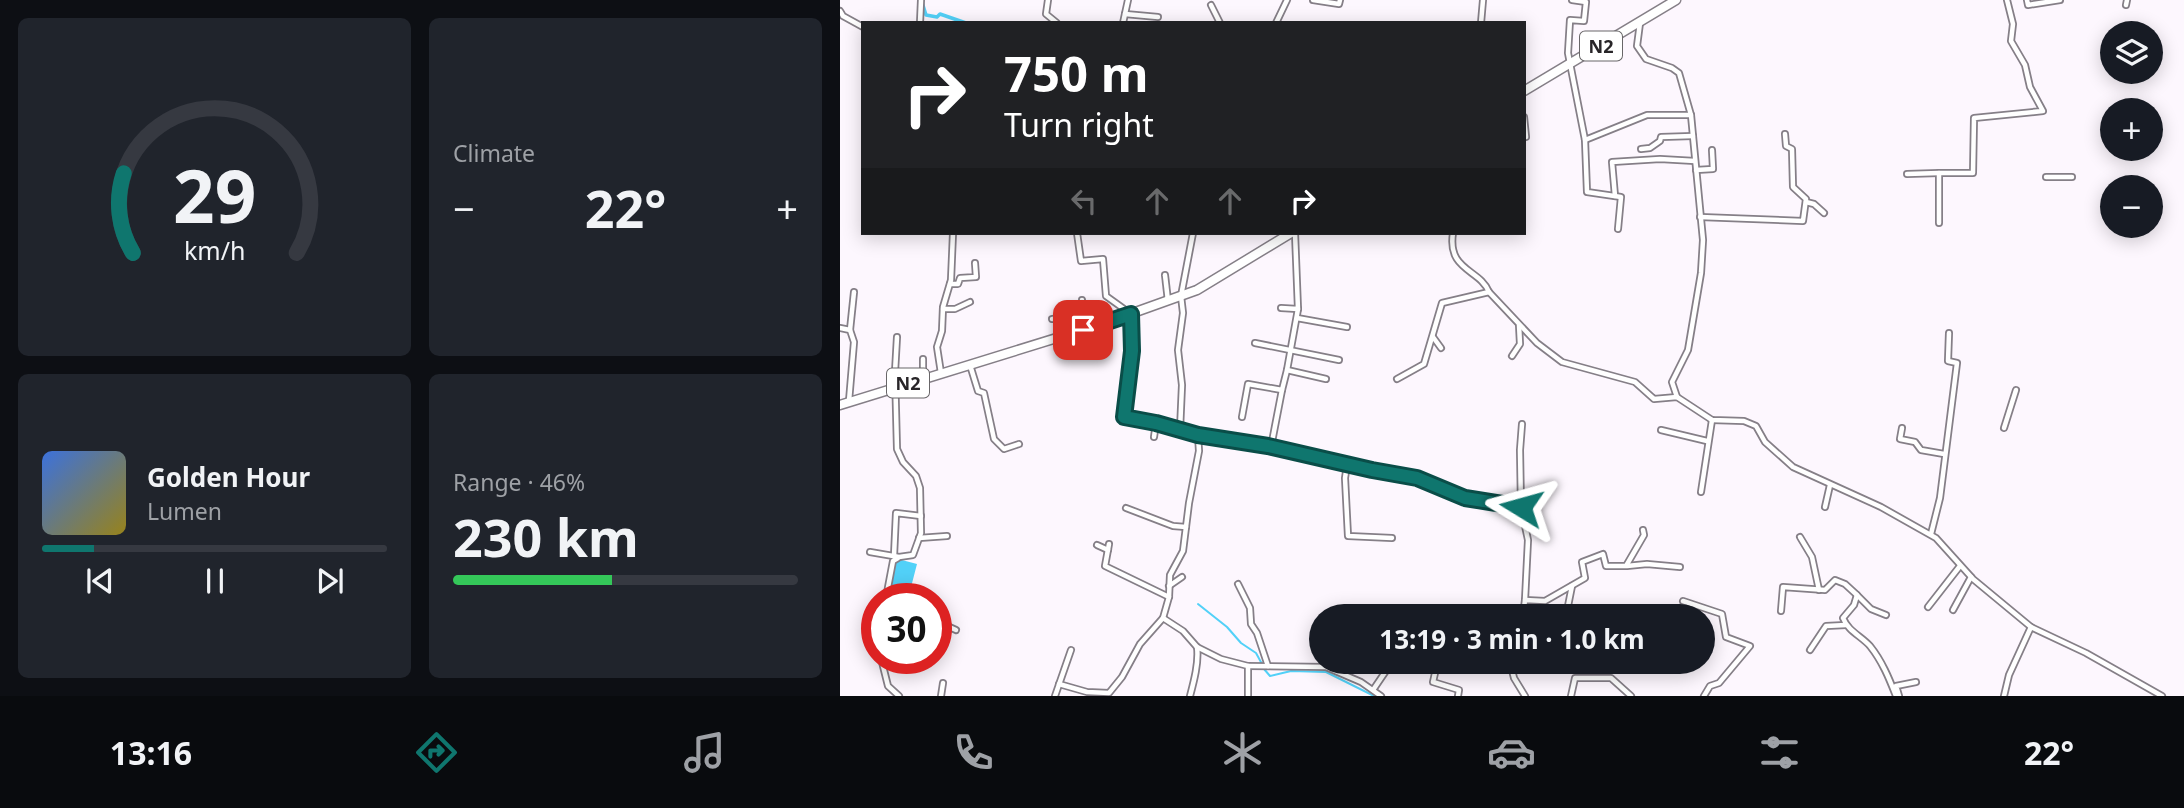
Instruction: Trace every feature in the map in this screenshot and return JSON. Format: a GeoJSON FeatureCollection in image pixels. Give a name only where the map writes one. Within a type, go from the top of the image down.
{"type":"FeatureCollection","features":[{"type":"Feature","properties":{"kind":"highway","name":"N2"},"geometry":{"type":"LineString","coordinates":[[1526,91],[1640,23],[1660,4],[1676,0]]}},
{"type":"Feature","properties":{"kind":"highway","name":"N2"},"geometry":{"type":"LineString","coordinates":[[844,404],[1168,301],[1197,290],[1290,235]]}},
{"type":"Feature","properties":{"kind":"street"},"geometry":{"type":"LineString","coordinates":[[920,21],[921,0]]}},
{"type":"Feature","properties":{"kind":"street"},"geometry":{"type":"LineString","coordinates":[[1048,0],[1046,14],[1054,21]]}},
{"type":"Feature","properties":{"kind":"street"},"geometry":{"type":"LineString","coordinates":[[1123,21],[1128,0]]}},
{"type":"Feature","properties":{"kind":"street"},"geometry":{"type":"LineString","coordinates":[[1277,21],[1287,0]]}},
{"type":"Feature","properties":{"kind":"street"},"geometry":{"type":"LineString","coordinates":[[1313,0],[1335,5],[1339,4],[1340,0]]}},
{"type":"Feature","properties":{"kind":"street"},"geometry":{"type":"LineString","coordinates":[[1481,21],[1483,0]]}},
{"type":"Feature","properties":{"kind":"street"},"geometry":{"type":"LineString","coordinates":[[1572,0],[1586,2],[1584,21],[1570,20],[1568,53],[1585,139],[1587,192],[1621,197],[1618,229]]}},
{"type":"Feature","properties":{"kind":"street"},"geometry":{"type":"LineString","coordinates":[[1907,174],[1973,173],[1974,118],[2043,111],[2030,87],[2025,65],[2011,41],[2013,24],[2007,0]]}},
{"type":"Feature","properties":{"kind":"street"},"geometry":{"type":"LineString","coordinates":[[2027,0],[2028,5],[2060,0]]}},
{"type":"Feature","properties":{"kind":"street"},"geometry":{"type":"LineString","coordinates":[[1211,5],[1219,21]]}},
{"type":"Feature","properties":{"kind":"street"},"geometry":{"type":"LineString","coordinates":[[840,11],[843,16],[861,26]]}},
{"type":"Feature","properties":{"kind":"street"},"geometry":{"type":"LineString","coordinates":[[1125,14],[1158,17]]}},
{"type":"Feature","properties":{"kind":"street"},"geometry":{"type":"LineString","coordinates":[[1640,23],[1637,46],[1646,59],[1679,73],[1693,136],[1703,240],[1699,290],[1688,350],[1672,382],[1677,397]]}},
{"type":"Feature","properties":{"kind":"street"},"geometry":{"type":"LineString","coordinates":[[1585,139],[1647,115],[1690,115]]}},
{"type":"Feature","properties":{"kind":"street"},"geometry":{"type":"LineString","coordinates":[[1700,218],[1803,221],[1806,199],[1793,187],[1792,149],[1786,146],[1785,134]]}},
{"type":"Feature","properties":{"kind":"street"},"geometry":{"type":"LineString","coordinates":[[1641,149],[1650,148],[1660,141],[1661,137],[1693,136]]}},
{"type":"Feature","properties":{"kind":"street"},"geometry":{"type":"LineString","coordinates":[[1696,170],[1713,169],[1712,150]]}},
{"type":"Feature","properties":{"kind":"street"},"geometry":{"type":"LineString","coordinates":[[1615,196],[1612,162],[1660,159],[1695,161]]}},
{"type":"Feature","properties":{"kind":"street"},"geometry":{"type":"LineString","coordinates":[[1939,173],[1939,223]]}},
{"type":"Feature","properties":{"kind":"street"},"geometry":{"type":"LineString","coordinates":[[2046,177],[2072,177]]}},
{"type":"Feature","properties":{"kind":"street"},"geometry":{"type":"LineString","coordinates":[[1806,202],[1814,204],[1824,214]]}},
{"type":"Feature","properties":{"kind":"street"},"geometry":{"type":"LineString","coordinates":[[941,373],[937,347],[950,284],[953,235]]}},
{"type":"Feature","properties":{"kind":"street"},"geometry":{"type":"LineString","coordinates":[[1077,235],[1081,261],[1103,259],[1107,296],[1131,314],[1132,351],[1124,417],[1198,435],[1271,447],[1417,478],[1465,498],[1521,507]]}},
{"type":"Feature","properties":{"kind":"street"},"geometry":{"type":"LineString","coordinates":[[1180,430],[1182,385],[1178,350],[1183,313],[1181,296],[1194,235]]}},
{"type":"Feature","properties":{"kind":"street"},"geometry":{"type":"LineString","coordinates":[[1271,447],[1298,309],[1293,235]]}},
{"type":"Feature","properties":{"kind":"street"},"geometry":{"type":"LineString","coordinates":[[1453,235],[1451,243],[1457,261],[1466,271],[1486,284],[1489,292],[1537,344],[1562,362],[1635,382],[1654,398],[1677,397],[1712,420],[1744,421],[1756,426],[1765,442],[1781,459],[1931,534],[1970,577],[2031,627],[2086,653],[2162,696]]}},
{"type":"Feature","properties":{"kind":"street"},"geometry":{"type":"LineString","coordinates":[[950,284],[958,284],[960,278],[976,277],[975,263]]}},
{"type":"Feature","properties":{"kind":"street"},"geometry":{"type":"LineString","coordinates":[[1166,275],[1168,301]]}},
{"type":"Feature","properties":{"kind":"street"},"geometry":{"type":"LineString","coordinates":[[844,404],[855,342],[850,330],[855,292]]}},
{"type":"Feature","properties":{"kind":"street"},"geometry":{"type":"LineString","coordinates":[[1397,379],[1424,364],[1442,303],[1489,292]]}},
{"type":"Feature","properties":{"kind":"street"},"geometry":{"type":"LineString","coordinates":[[1082,300],[1083,330]]}},
{"type":"Feature","properties":{"kind":"street"},"geometry":{"type":"LineString","coordinates":[[943,309],[955,309],[970,302]]}},
{"type":"Feature","properties":{"kind":"street"},"geometry":{"type":"LineString","coordinates":[[1281,309],[1298,309]]}},
{"type":"Feature","properties":{"kind":"street"},"geometry":{"type":"LineString","coordinates":[[1297,317],[1347,327]]}},
{"type":"Feature","properties":{"kind":"street"},"geometry":{"type":"LineString","coordinates":[[1052,319],[1064,318],[1068,334]]}},
{"type":"Feature","properties":{"kind":"street"},"geometry":{"type":"LineString","coordinates":[[1512,356],[1520,344],[1519,325]]}},
{"type":"Feature","properties":{"kind":"street"},"geometry":{"type":"LineString","coordinates":[[840,328],[850,330]]}},
{"type":"Feature","properties":{"kind":"street"},"geometry":{"type":"LineString","coordinates":[[1931,534],[1940,498],[1957,363],[1948,361],[1950,333]]}},
{"type":"Feature","properties":{"kind":"street"},"geometry":{"type":"LineString","coordinates":[[1432,336],[1441,348]]}},
{"type":"Feature","properties":{"kind":"street"},"geometry":{"type":"LineString","coordinates":[[870,552],[896,557],[914,555],[919,538],[920,488],[916,476],[903,463],[897,450],[897,337]]}},
{"type":"Feature","properties":{"kind":"street"},"geometry":{"type":"LineString","coordinates":[[1255,343],[1339,360]]}},
{"type":"Feature","properties":{"kind":"street"},"geometry":{"type":"LineString","coordinates":[[923,359],[923,378]]}},
{"type":"Feature","properties":{"kind":"street"},"geometry":{"type":"LineString","coordinates":[[973,363],[978,391],[984,393],[993,439],[1004,449],[1019,444]]}},
{"type":"Feature","properties":{"kind":"street"},"geometry":{"type":"LineString","coordinates":[[1287,370],[1326,379]]}},
{"type":"Feature","properties":{"kind":"street"},"geometry":{"type":"LineString","coordinates":[[1241,417],[1248,384],[1282,390]]}},
{"type":"Feature","properties":{"kind":"street"},"geometry":{"type":"LineString","coordinates":[[2005,425],[2015,393]]}},
{"type":"Feature","properties":{"kind":"street"},"geometry":{"type":"LineString","coordinates":[[1701,492],[1712,420]]}},
{"type":"Feature","properties":{"kind":"street"},"geometry":{"type":"LineString","coordinates":[[1154,437],[1156,423]]}},
{"type":"Feature","properties":{"kind":"street"},"geometry":{"type":"LineString","coordinates":[[1522,424],[1521,507],[1528,540],[1524,604]]}},
{"type":"Feature","properties":{"kind":"street"},"geometry":{"type":"LineString","coordinates":[[1902,428],[1900,439],[1914,442],[1921,450],[1944,454]]}},
{"type":"Feature","properties":{"kind":"street"},"geometry":{"type":"LineString","coordinates":[[1661,430],[1707,441]]}},
{"type":"Feature","properties":{"kind":"street"},"geometry":{"type":"LineString","coordinates":[[1059,684],[1087,692],[1110,693],[1140,644],[1163,618],[1169,597],[1170,575],[1183,551],[1199,451],[1198,435]]}},
{"type":"Feature","properties":{"kind":"street"},"geometry":{"type":"LineString","coordinates":[[1347,465],[1345,478],[1348,536],[1392,538]]}},
{"type":"Feature","properties":{"kind":"street"},"geometry":{"type":"LineString","coordinates":[[1825,507],[1830,485]]}},
{"type":"Feature","properties":{"kind":"street"},"geometry":{"type":"LineString","coordinates":[[1126,508],[1173,526],[1186,527]]}},
{"type":"Feature","properties":{"kind":"street"},"geometry":{"type":"LineString","coordinates":[[889,583],[896,557],[896,513],[921,516]]}},
{"type":"Feature","properties":{"kind":"street"},"geometry":{"type":"LineString","coordinates":[[1626,566],[1644,535],[1643,530]]}},
{"type":"Feature","properties":{"kind":"street"},"geometry":{"type":"LineString","coordinates":[[919,538],[947,536]]}},
{"type":"Feature","properties":{"kind":"street"},"geometry":{"type":"LineString","coordinates":[[1800,537],[1812,557],[1819,590]]}},
{"type":"Feature","properties":{"kind":"street"},"geometry":{"type":"LineString","coordinates":[[1097,545],[1109,547],[1102,567],[1169,597]]}},
{"type":"Feature","properties":{"kind":"street"},"geometry":{"type":"LineString","coordinates":[[1525,600],[1545,601],[1572,586],[1585,578],[1582,562],[1603,554],[1606,566],[1647,564],[1681,567]]}},
{"type":"Feature","properties":{"kind":"street"},"geometry":{"type":"LineString","coordinates":[[1928,607],[1960,566]]}},
{"type":"Feature","properties":{"kind":"street"},"geometry":{"type":"LineString","coordinates":[[1169,586],[1182,577]]}},
{"type":"Feature","properties":{"kind":"street"},"geometry":{"type":"LineString","coordinates":[[1953,610],[1970,577]]}},
{"type":"Feature","properties":{"kind":"street"},"geometry":{"type":"LineString","coordinates":[[1782,611],[1783,587],[1825,590],[1835,580],[1845,584],[1871,609],[1886,615]]}},
{"type":"Feature","properties":{"kind":"street"},"geometry":{"type":"LineString","coordinates":[[1238,584],[1250,608],[1251,624],[1257,633],[1268,666]]}},
{"type":"Feature","properties":{"kind":"street"},"geometry":{"type":"LineString","coordinates":[[1568,604],[1572,586]]}},
{"type":"Feature","properties":{"kind":"street"},"geometry":{"type":"LineString","coordinates":[[1857,595],[1854,605],[1843,618],[1846,625],[1870,646],[1884,666],[1897,696]]}},
{"type":"Feature","properties":{"kind":"street"},"geometry":{"type":"LineString","coordinates":[[1683,601],[1722,614],[1726,637],[1750,646],[1719,683],[1710,686],[1704,696]]}},
{"type":"Feature","properties":{"kind":"street"},"geometry":{"type":"LineString","coordinates":[[1163,618],[1183,631],[1197,647],[1221,659],[1248,666],[1326,667],[1361,682],[1381,696]]}},
{"type":"Feature","properties":{"kind":"street"},"geometry":{"type":"LineString","coordinates":[[1810,650],[1826,626],[1846,625]]}},
{"type":"Feature","properties":{"kind":"street"},"geometry":{"type":"LineString","coordinates":[[2004,696],[2009,675],[2031,627]]}},
{"type":"Feature","properties":{"kind":"street"},"geometry":{"type":"LineString","coordinates":[[952,628],[956,630]]}},
{"type":"Feature","properties":{"kind":"street"},"geometry":{"type":"LineString","coordinates":[[1190,696],[1198,660],[1197,647]]}},
{"type":"Feature","properties":{"kind":"street"},"geometry":{"type":"LineString","coordinates":[[1055,696],[1071,650]]}},
{"type":"Feature","properties":{"kind":"street"},"geometry":{"type":"LineString","coordinates":[[1248,666],[1248,696]]}},
{"type":"Feature","properties":{"kind":"street"},"geometry":{"type":"LineString","coordinates":[[885,674],[888,686],[899,696]]}},
{"type":"Feature","properties":{"kind":"street"},"geometry":{"type":"LineString","coordinates":[[1372,690],[1383,674]]}},
{"type":"Feature","properties":{"kind":"street"},"geometry":{"type":"LineString","coordinates":[[1435,674],[1433,682],[1459,690],[1458,696]]}},
{"type":"Feature","properties":{"kind":"street"},"geometry":{"type":"LineString","coordinates":[[1513,674],[1525,696]]}},
{"type":"Feature","properties":{"kind":"street"},"geometry":{"type":"LineString","coordinates":[[1571,696],[1575,678],[1611,678],[1631,696]]}},
{"type":"Feature","properties":{"kind":"street"},"geometry":{"type":"LineString","coordinates":[[1897,696],[1896,686],[1916,682]]}},
{"type":"Feature","properties":{"kind":"street"},"geometry":{"type":"LineString","coordinates":[[941,696],[943,683]]}},
{"type":"Feature","properties":{"kind":"water"},"geometry":{"type":"Polygon","coordinates":[[[898,559],[917,564],[912,583],[891,583],[898,559]]]}},
{"type":"Feature","properties":{"kind":"waterway"},"geometry":{"type":"LineString","coordinates":[[922,2],[926,15],[937,17],[940,14],[960,21]]}},
{"type":"Feature","properties":{"kind":"waterway"},"geometry":{"type":"LineString","coordinates":[[1198,604],[1256,653],[1262,664]]}},
{"type":"Feature","properties":{"kind":"waterway"},"geometry":{"type":"LineString","coordinates":[[1264,669],[1270,676],[1291,671],[1326,672],[1374,696]]}},
{"type":"Feature","properties":{"kind":"route"},"geometry":{"type":"LineString","coordinates":[[1083,330],[1131,314],[1132,351],[1124,417],[1198,435],[1268,446],[1417,478],[1465,498],[1521,507]]}}]}
